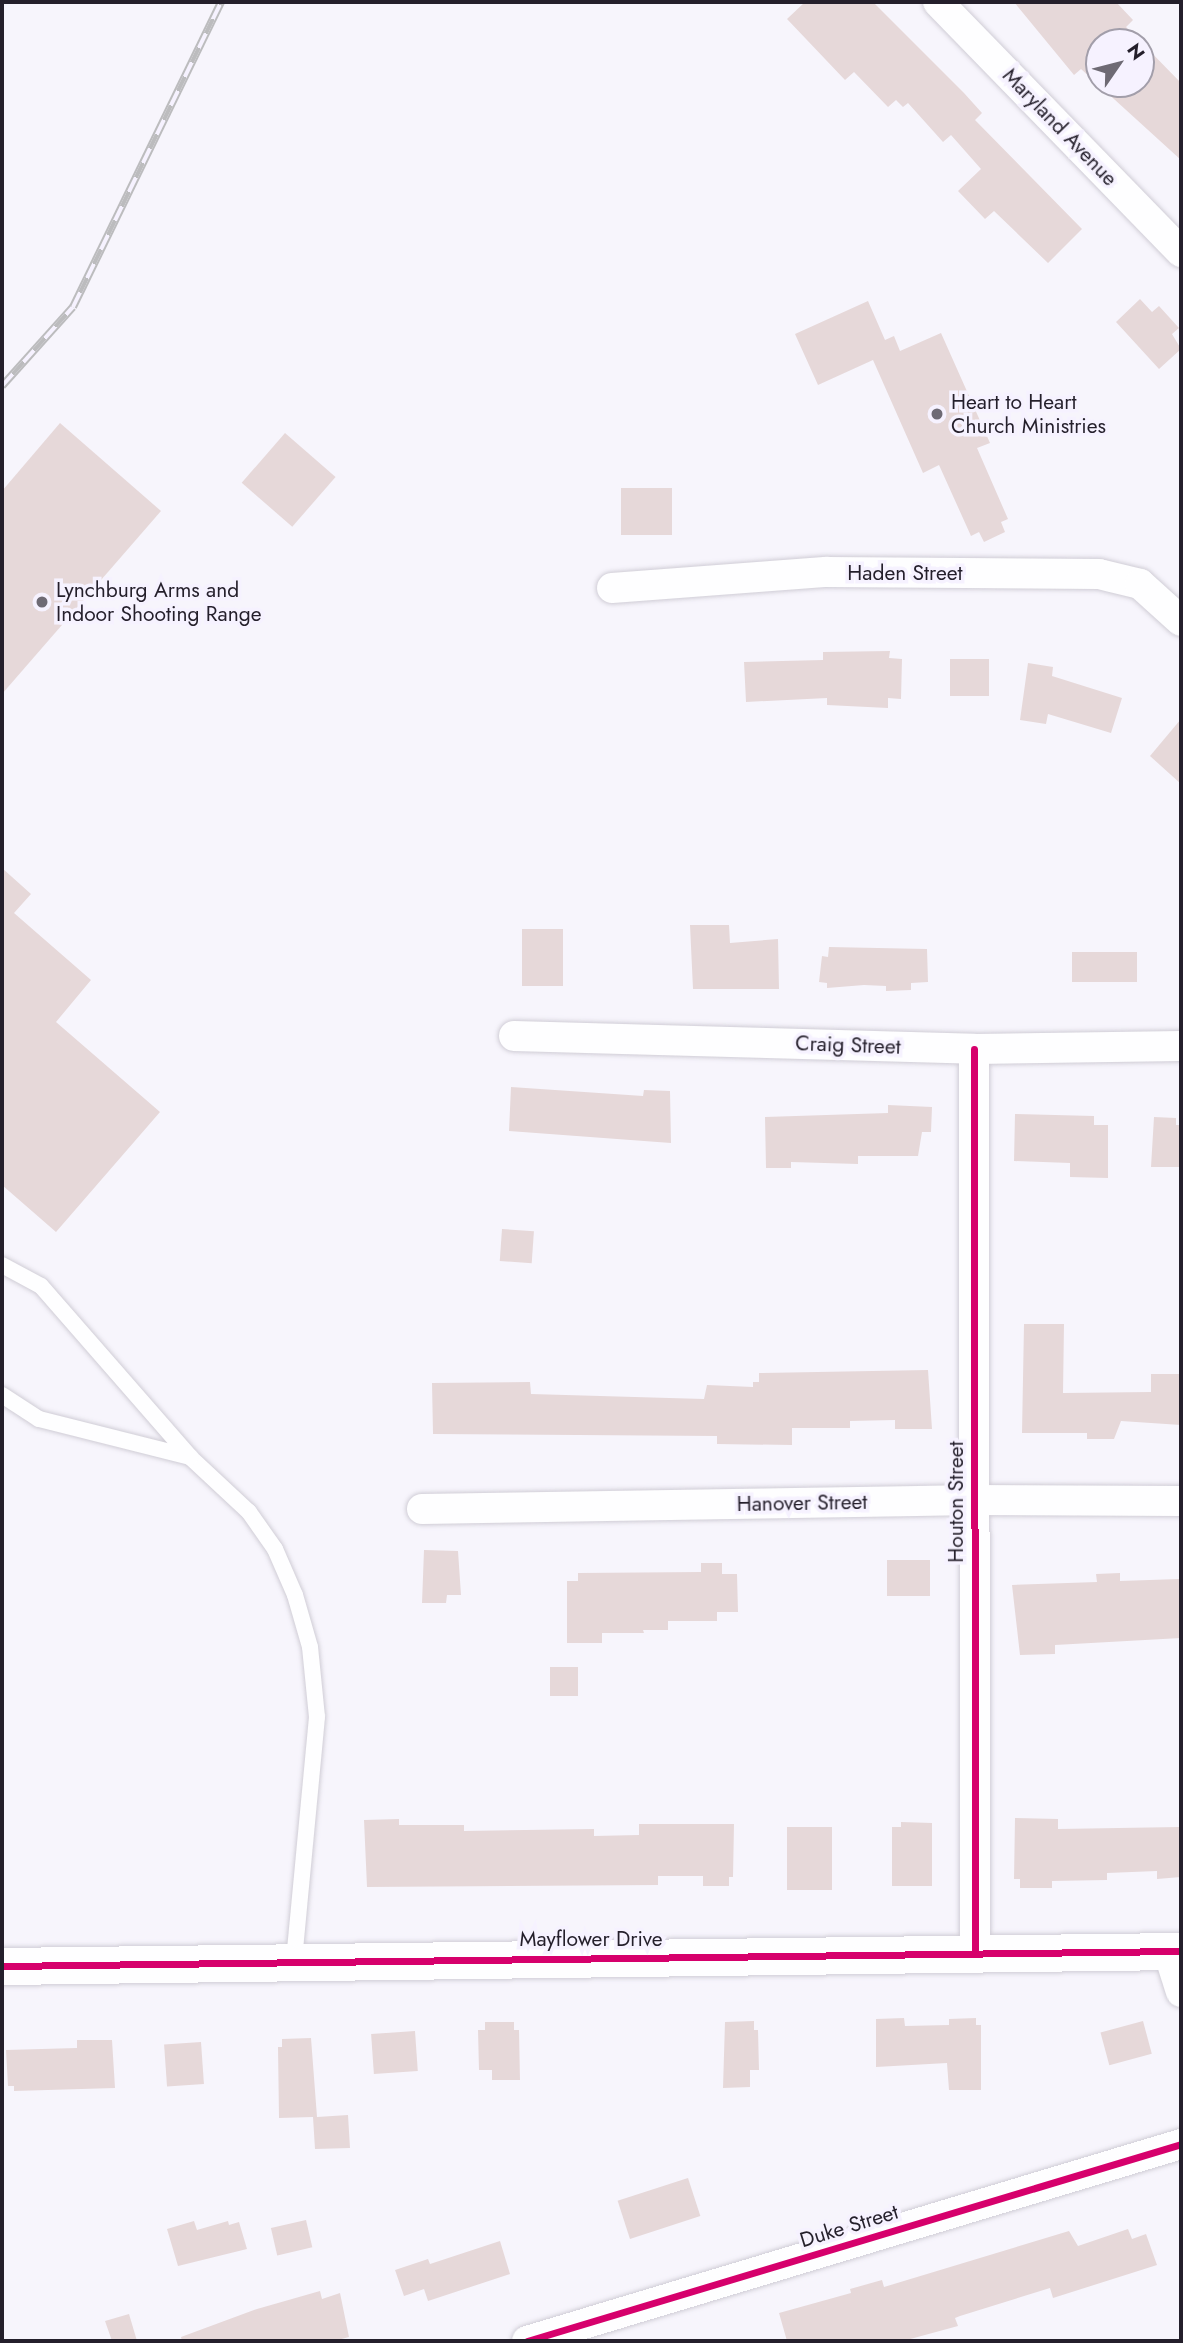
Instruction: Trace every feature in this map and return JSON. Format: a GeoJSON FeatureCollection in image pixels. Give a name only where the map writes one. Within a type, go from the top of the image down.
{"type":"FeatureCollection","features":[{"type":"Feature","properties":{"kind":"street","name":"Maryland Avenue"},"geometry":{"type":"LineString","coordinates":[[938,2],[1181,251]]}},
{"type":"Feature","properties":{"kind":"street","name":"Haden Street"},"geometry":{"type":"LineString","coordinates":[[612,588],[827,572],[1099,574],[1140,584],[1181,621]]}},
{"type":"Feature","properties":{"kind":"street","name":"Craig Street"},"geometry":{"type":"LineString","coordinates":[[514,1036],[974,1049],[1181,1046]]}},
{"type":"Feature","properties":{"kind":"street","name":"Houton Street"},"geometry":{"type":"LineString","coordinates":[[974,1049],[975,1954]]}},
{"type":"Feature","properties":{"kind":"street","name":"Hanover Street"},"geometry":{"type":"LineString","coordinates":[[422,1509],[974,1500],[1181,1501]]}},
{"type":"Feature","properties":{"kind":"street","name":"Mayflower Drive"},"geometry":{"type":"LineString","coordinates":[[2,1966],[294,1959],[1175,1951]]}},
{"type":"Feature","properties":{"kind":"street"},"geometry":{"type":"LineString","coordinates":[[1175,1951],[1181,1993]]}},
{"type":"Feature","properties":{"kind":"street","name":"Duke Street"},"geometry":{"type":"LineString","coordinates":[[527,2341],[1181,2144]]}},
{"type":"Feature","properties":{"kind":"lane"},"geometry":{"type":"LineString","coordinates":[[2,1265],[41,1286],[190,1457],[248,1512],[275,1549],[310,1647],[317,1717],[294,1959]]}},
{"type":"Feature","properties":{"kind":"lane"},"geometry":{"type":"LineString","coordinates":[[2,1395],[39,1419],[190,1457]]}},
{"type":"Feature","properties":{"kind":"building"},"geometry":{"type":"Polygon","coordinates":[[[805,2],[873,2],[964,93],[982,113],[975,120],[1082,229],[1048,263],[994,211],[985,219],[958,191],[981,169],[951,135],[943,142],[908,103],[903,107],[896,100],[888,107],[854,72],[845,80],[787,19],[805,2]]]}},
{"type":"Feature","properties":{"kind":"building"},"geometry":{"type":"Polygon","coordinates":[[[1014,2],[1116,2],[1133,20],[1127,28],[1085,28],[1085,73],[1081,69],[1074,75],[1014,2]]]}},
{"type":"Feature","properties":{"kind":"building"},"geometry":{"type":"Polygon","coordinates":[[[1155,56],[1181,83],[1181,160],[1113,98],[1155,98],[1155,56]]]}},
{"type":"Feature","properties":{"kind":"building"},"geometry":{"type":"Polygon","coordinates":[[[1140,299],[1152,312],[1159,306],[1179,328],[1172,334],[1181,349],[1159,369],[1116,322],[1140,299]]]}},
{"type":"Feature","properties":{"kind":"building","name":"Heart to Heart Church Ministries"},"geometry":{"type":"Polygon","coordinates":[[[868,301],[885,340],[894,336],[900,351],[941,333],[990,443],[977,448],[1008,519],[1001,522],[1005,532],[984,542],[979,532],[971,536],[939,465],[923,473],[873,360],[818,385],[795,334],[868,301]]]}},
{"type":"Feature","properties":{"kind":"building","name":"Lynchburg Arms and Indoor Shooting Range"},"geometry":{"type":"Polygon","coordinates":[[[60,423],[161,511],[2,694],[2,491],[60,423]]]}},
{"type":"Feature","properties":{"kind":"building"},"geometry":{"type":"Polygon","coordinates":[[[285,433],[336,477],[292,527],[242,483],[285,433]]]}},
{"type":"Feature","properties":{"kind":"building"},"geometry":{"type":"Polygon","coordinates":[[[621,488],[672,488],[672,535],[621,535],[621,488]]]}},
{"type":"Feature","properties":{"kind":"building"},"geometry":{"type":"Polygon","coordinates":[[[890,651],[889,658],[902,659],[901,699],[888,698],[888,708],[827,705],[827,698],[746,702],[744,662],[823,660],[823,652],[890,651]]]}},
{"type":"Feature","properties":{"kind":"building"},"geometry":{"type":"Polygon","coordinates":[[[950,659],[989,659],[989,696],[950,696],[950,659]]]}},
{"type":"Feature","properties":{"kind":"building"},"geometry":{"type":"Polygon","coordinates":[[[1028,663],[1053,667],[1052,676],[1122,698],[1111,733],[1048,714],[1046,724],[1020,720],[1028,663]]]}},
{"type":"Feature","properties":{"kind":"building"},"geometry":{"type":"Polygon","coordinates":[[[1181,719],[1181,784],[1150,756],[1181,719]]]}},
{"type":"Feature","properties":{"kind":"building"},"geometry":{"type":"Polygon","coordinates":[[[2,868],[31,894],[14,913],[91,980],[56,1022],[160,1112],[56,1232],[2,1185],[2,868]]]}},
{"type":"Feature","properties":{"kind":"building"},"geometry":{"type":"Polygon","coordinates":[[[690,925],[729,925],[730,943],[778,939],[779,989],[693,989],[690,925]]]}},
{"type":"Feature","properties":{"kind":"building"},"geometry":{"type":"Polygon","coordinates":[[[522,929],[563,929],[563,986],[522,986],[522,929]]]}},
{"type":"Feature","properties":{"kind":"building"},"geometry":{"type":"Polygon","coordinates":[[[829,947],[927,949],[928,982],[911,983],[911,990],[886,991],[886,986],[864,985],[827,988],[827,983],[819,982],[822,956],[828,957],[829,947]]]}},
{"type":"Feature","properties":{"kind":"building"},"geometry":{"type":"Polygon","coordinates":[[[1072,952],[1137,952],[1137,982],[1072,982],[1072,952]]]}},
{"type":"Feature","properties":{"kind":"building"},"geometry":{"type":"Polygon","coordinates":[[[511,1087],[643,1096],[644,1090],[670,1091],[671,1143],[509,1131],[511,1087]]]}},
{"type":"Feature","properties":{"kind":"building"},"geometry":{"type":"Polygon","coordinates":[[[888,1105],[932,1107],[931,1132],[922,1132],[918,1156],[858,1156],[858,1164],[791,1162],[791,1168],[766,1168],[765,1117],[888,1113],[888,1105]]]}},
{"type":"Feature","properties":{"kind":"building"},"geometry":{"type":"Polygon","coordinates":[[[1015,1114],[1094,1116],[1094,1125],[1108,1125],[1108,1178],[1070,1177],[1070,1163],[1014,1161],[1015,1114]]]}},
{"type":"Feature","properties":{"kind":"building"},"geometry":{"type":"Polygon","coordinates":[[[1154,1117],[1176,1118],[1176,1125],[1181,1125],[1181,1167],[1151,1167],[1154,1117]]]}},
{"type":"Feature","properties":{"kind":"building"},"geometry":{"type":"Polygon","coordinates":[[[502,1229],[534,1231],[532,1263],[500,1261],[502,1229]]]}},
{"type":"Feature","properties":{"kind":"building"},"geometry":{"type":"Polygon","coordinates":[[[1024,1324],[1064,1324],[1063,1393],[1151,1392],[1151,1374],[1181,1374],[1181,1425],[1121,1421],[1114,1439],[1087,1439],[1087,1433],[1022,1433],[1024,1324]]]}},
{"type":"Feature","properties":{"kind":"building"},"geometry":{"type":"Polygon","coordinates":[[[928,1370],[932,1429],[895,1429],[895,1420],[850,1421],[850,1428],[792,1428],[792,1445],[717,1444],[717,1436],[433,1434],[432,1383],[530,1382],[531,1394],[704,1399],[707,1385],[753,1387],[753,1382],[759,1382],[759,1373],[928,1370]]]}},
{"type":"Feature","properties":{"kind":"building"},"geometry":{"type":"Polygon","coordinates":[[[424,1550],[458,1551],[461,1595],[447,1595],[446,1603],[422,1603],[424,1550]]]}},
{"type":"Feature","properties":{"kind":"building"},"geometry":{"type":"Polygon","coordinates":[[[887,1560],[930,1560],[930,1596],[887,1596],[887,1560]]]}},
{"type":"Feature","properties":{"kind":"building"},"geometry":{"type":"Polygon","coordinates":[[[701,1563],[722,1563],[722,1574],[737,1574],[738,1612],[717,1612],[717,1621],[668,1621],[668,1630],[602,1633],[602,1643],[567,1643],[567,1581],[578,1581],[578,1573],[701,1572],[701,1563]]]}},
{"type":"Feature","properties":{"kind":"building"},"geometry":{"type":"Polygon","coordinates":[[[1120,1573],[1120,1581],[1179,1579],[1181,1638],[1055,1645],[1055,1654],[1020,1655],[1012,1585],[1097,1582],[1096,1574],[1120,1573]]]}},
{"type":"Feature","properties":{"kind":"building"},"geometry":{"type":"Polygon","coordinates":[[[550,1667],[578,1667],[578,1696],[550,1696],[550,1667]]]}},
{"type":"Feature","properties":{"kind":"building"},"geometry":{"type":"Polygon","coordinates":[[[1015,1818],[1058,1819],[1058,1829],[1179,1827],[1181,1877],[1157,1879],[1157,1871],[1107,1873],[1107,1880],[1052,1881],[1052,1888],[1020,1888],[1020,1879],[1014,1879],[1015,1818]]]}},
{"type":"Feature","properties":{"kind":"building"},"geometry":{"type":"Polygon","coordinates":[[[399,1819],[399,1825],[464,1825],[464,1831],[594,1829],[594,1836],[639,1835],[639,1824],[734,1824],[733,1877],[729,1877],[729,1886],[703,1886],[703,1876],[658,1876],[658,1885],[367,1887],[364,1820],[399,1819]]]}},
{"type":"Feature","properties":{"kind":"building"},"geometry":{"type":"Polygon","coordinates":[[[901,1822],[932,1823],[932,1886],[892,1886],[892,1827],[901,1827],[901,1822]]]}},
{"type":"Feature","properties":{"kind":"building"},"geometry":{"type":"Polygon","coordinates":[[[787,1827],[832,1827],[832,1890],[787,1890],[787,1827]]]}},
{"type":"Feature","properties":{"kind":"building"},"geometry":{"type":"Polygon","coordinates":[[[904,2018],[905,2026],[949,2025],[949,2019],[976,2018],[976,2025],[981,2025],[981,2090],[949,2090],[947,2063],[876,2067],[876,2019],[904,2018]]]}},
{"type":"Feature","properties":{"kind":"building"},"geometry":{"type":"Polygon","coordinates":[[[754,2021],[754,2030],[758,2030],[759,2070],[750,2070],[750,2087],[723,2088],[725,2022],[754,2021]]]}},
{"type":"Feature","properties":{"kind":"building"},"geometry":{"type":"Polygon","coordinates":[[[1143,2021],[1152,2054],[1109,2065],[1100,2032],[1143,2021]]]}},
{"type":"Feature","properties":{"kind":"building"},"geometry":{"type":"Polygon","coordinates":[[[485,2022],[514,2022],[514,2030],[519,2030],[520,2080],[492,2080],[492,2070],[479,2070],[478,2030],[485,2030],[485,2022]]]}},
{"type":"Feature","properties":{"kind":"building"},"geometry":{"type":"Polygon","coordinates":[[[415,2031],[418,2071],[374,2074],[371,2034],[415,2031]]]}},
{"type":"Feature","properties":{"kind":"building"},"geometry":{"type":"Polygon","coordinates":[[[311,2038],[317,2117],[348,2115],[350,2148],[315,2149],[313,2117],[279,2118],[278,2047],[282,2047],[282,2039],[311,2038]]]}},
{"type":"Feature","properties":{"kind":"building"},"geometry":{"type":"Polygon","coordinates":[[[77,2040],[112,2040],[115,2088],[14,2091],[14,2086],[8,2086],[6,2050],[77,2048],[77,2040]]]}},
{"type":"Feature","properties":{"kind":"building"},"geometry":{"type":"Polygon","coordinates":[[[201,2042],[204,2084],[167,2086],[164,2045],[201,2042]]]}},
{"type":"Feature","properties":{"kind":"building"},"geometry":{"type":"Polygon","coordinates":[[[688,2178],[700,2216],[630,2239],[618,2201],[688,2178]]]}},
{"type":"Feature","properties":{"kind":"building"},"geometry":{"type":"Polygon","coordinates":[[[306,2220],[312,2247],[277,2255],[271,2228],[306,2220]]]}},
{"type":"Feature","properties":{"kind":"building"},"geometry":{"type":"Polygon","coordinates":[[[194,2221],[197,2230],[228,2221],[229,2225],[239,2222],[247,2249],[178,2266],[167,2229],[194,2221]]]}},
{"type":"Feature","properties":{"kind":"building"},"geometry":{"type":"Polygon","coordinates":[[[1128,2229],[1132,2239],[1146,2234],[1157,2265],[1053,2298],[1050,2288],[955,2318],[958,2326],[903,2341],[787,2341],[779,2313],[851,2293],[850,2289],[882,2280],[884,2287],[1069,2231],[1078,2246],[1128,2229]]]}},
{"type":"Feature","properties":{"kind":"building"},"geometry":{"type":"Polygon","coordinates":[[[500,2241],[510,2274],[428,2301],[424,2289],[404,2296],[395,2270],[428,2259],[430,2264],[500,2241]]]}},
{"type":"Feature","properties":{"kind":"building"},"geometry":{"type":"Polygon","coordinates":[[[320,2291],[322,2299],[340,2293],[349,2337],[334,2341],[182,2341],[181,2337],[257,2309],[320,2291]]]}},
{"type":"Feature","properties":{"kind":"building"},"geometry":{"type":"Polygon","coordinates":[[[129,2314],[137,2341],[112,2341],[105,2321],[129,2314]]]}},
{"type":"Feature","properties":{"kind":"railway"},"geometry":{"type":"LineString","coordinates":[[2,386],[73,307],[221,2]]}},
{"type":"Feature","properties":{"kind":"cycle path"},"geometry":{"type":"LineString","coordinates":[[974,1049],[975,1954]]}},
{"type":"Feature","properties":{"kind":"cycle path"},"geometry":{"type":"LineString","coordinates":[[2,1966],[1181,1951]]}},
{"type":"Feature","properties":{"kind":"cycle path"},"geometry":{"type":"LineString","coordinates":[[527,2341],[1181,2144]]}},
{"type":"Feature","properties":{"kind":"place","name":"Heart to Heart Church Ministries"},"geometry":{"type":"Point","coordinates":[937,414]}},
{"type":"Feature","properties":{"kind":"place","name":"Lynchburg Arms and Indoor Shooting Range"},"geometry":{"type":"Point","coordinates":[42,602]}}]}
